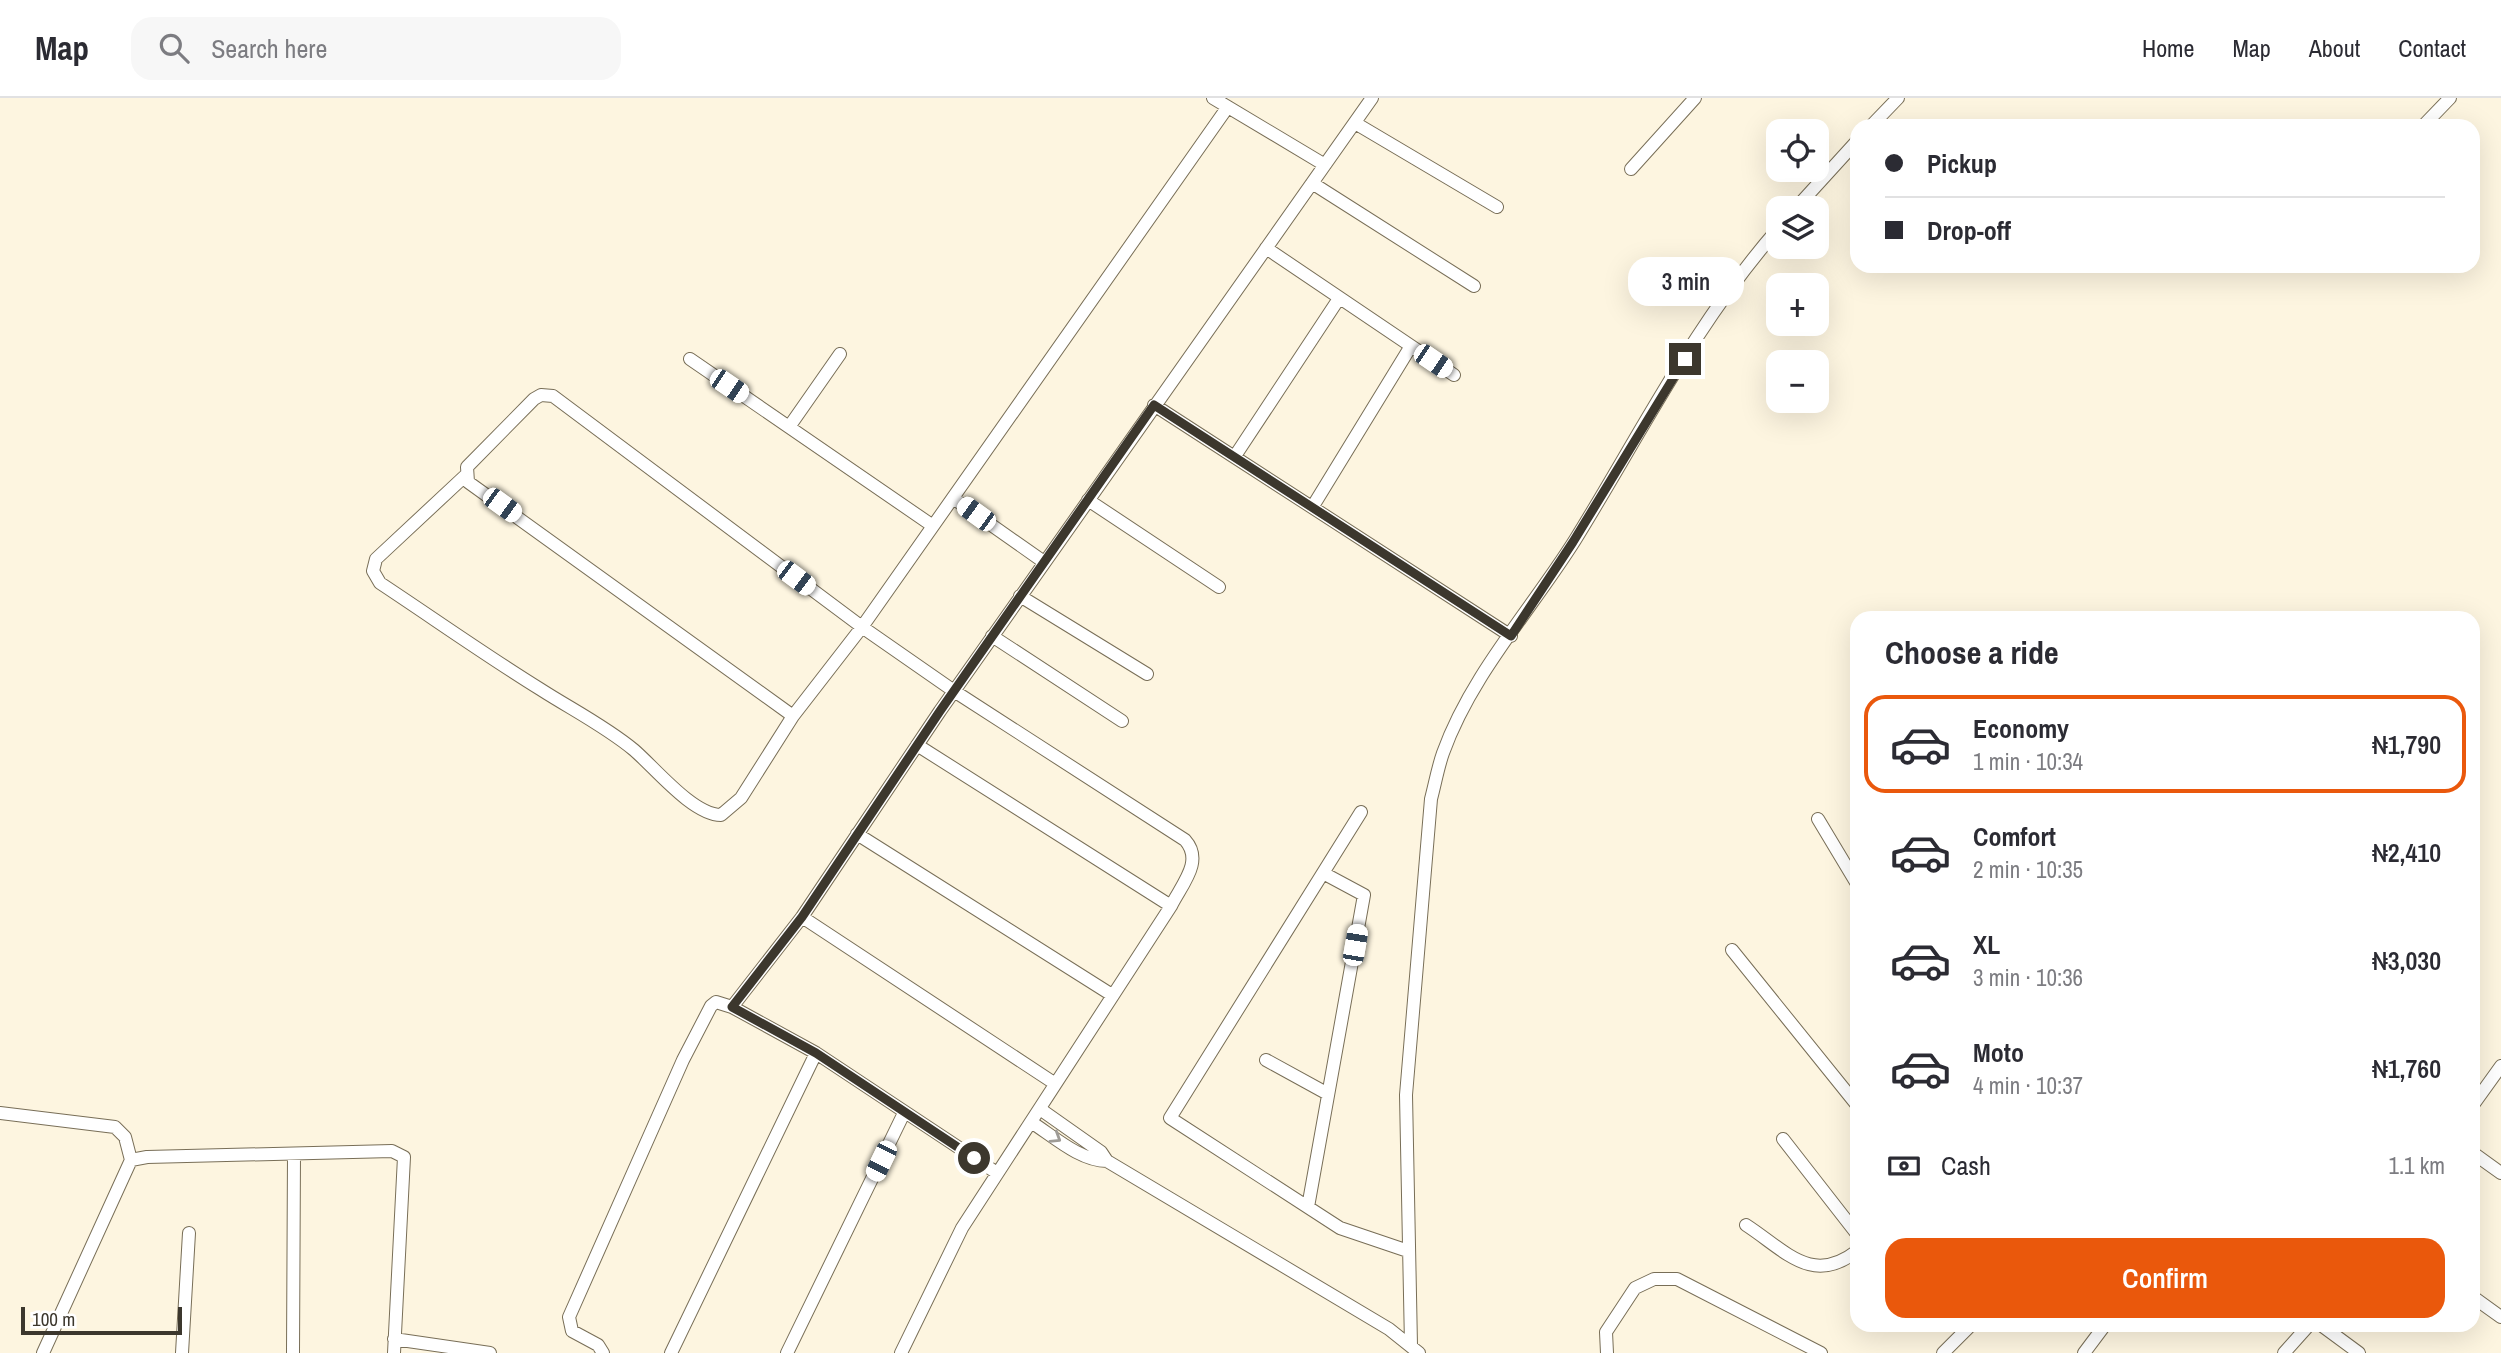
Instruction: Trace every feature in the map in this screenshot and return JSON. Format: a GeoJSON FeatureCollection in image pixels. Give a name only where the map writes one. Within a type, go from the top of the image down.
{"type":"FeatureCollection","features":[{"type":"Feature","properties":{"kind":"street"},"geometry":{"type":"LineString","coordinates":[[1213,98],[1325,165]]}},
{"type":"Feature","properties":{"kind":"street"},"geometry":{"type":"LineString","coordinates":[[732,1007],[802,917],[992,636],[1373,98]]}},
{"type":"Feature","properties":{"kind":"street"},"geometry":{"type":"LineString","coordinates":[[1631,169],[1695,98]]}},
{"type":"Feature","properties":{"kind":"street"},"geometry":{"type":"LineString","coordinates":[[1878,119],[1898,98]]}},
{"type":"Feature","properties":{"kind":"street"},"geometry":{"type":"LineString","coordinates":[[2430,119],[2450,98]]}},
{"type":"Feature","properties":{"kind":"street"},"geometry":{"type":"LineString","coordinates":[[466,475],[376,559],[373,571],[380,583],[539,689],[596,723],[631,748],[692,803],[712,815],[721,816],[741,798],[793,716],[862,627],[1227,108]]}},
{"type":"Feature","properties":{"kind":"street"},"geometry":{"type":"LineString","coordinates":[[1355,122],[1497,207]]}},
{"type":"Feature","properties":{"kind":"street"},"geometry":{"type":"LineString","coordinates":[[1807,196],[1850,149]]}},
{"type":"Feature","properties":{"kind":"street"},"geometry":{"type":"LineString","coordinates":[[1312,183],[1474,286]]}},
{"type":"Feature","properties":{"kind":"street"},"geometry":{"type":"LineString","coordinates":[[1415,1349],[1408,1251],[1406,1095],[1431,799],[1443,752],[1474,689],[1573,542],[1712,313],[1766,243]]}},
{"type":"Feature","properties":{"kind":"street"},"geometry":{"type":"LineString","coordinates":[[1266,248],[1338,300],[1454,375]]}},
{"type":"Feature","properties":{"kind":"street"},"geometry":{"type":"LineString","coordinates":[[1235,456],[1338,300]]}},
{"type":"Feature","properties":{"kind":"street"},"geometry":{"type":"LineString","coordinates":[[1313,506],[1411,346]]}},
{"type":"Feature","properties":{"kind":"street"},"geometry":{"type":"LineString","coordinates":[[789,427],[840,354]]}},
{"type":"Feature","properties":{"kind":"street"},"geometry":{"type":"LineString","coordinates":[[690,359],[933,526]]}},
{"type":"Feature","properties":{"kind":"street"},"geometry":{"type":"LineString","coordinates":[[793,716],[468,482],[467,467],[534,399],[541,395],[552,396],[862,627],[954,691],[1185,840],[1193,849],[1195,860],[1171,906],[962,1228],[901,1353]]}},
{"type":"Feature","properties":{"kind":"street"},"geometry":{"type":"LineString","coordinates":[[1154,405],[1511,636]]}},
{"type":"Feature","properties":{"kind":"street"},"geometry":{"type":"LineString","coordinates":[[953,498],[1044,562]]}},
{"type":"Feature","properties":{"kind":"street"},"geometry":{"type":"LineString","coordinates":[[1088,500],[1219,587]]}},
{"type":"Feature","properties":{"kind":"street"},"geometry":{"type":"LineString","coordinates":[[1020,596],[1147,674]]}},
{"type":"Feature","properties":{"kind":"street"},"geometry":{"type":"LineString","coordinates":[[992,636],[1122,721]]}},
{"type":"Feature","properties":{"kind":"street"},"geometry":{"type":"LineString","coordinates":[[917,745],[1171,906]]}},
{"type":"Feature","properties":{"kind":"street"},"geometry":{"type":"LineString","coordinates":[[1361,812],[1170,1118],[1340,1228],[1408,1251]]}},
{"type":"Feature","properties":{"kind":"street"},"geometry":{"type":"LineString","coordinates":[[1818,819],[1850,872]]}},
{"type":"Feature","properties":{"kind":"street"},"geometry":{"type":"LineString","coordinates":[[857,834],[1112,995]]}},
{"type":"Feature","properties":{"kind":"street"},"geometry":{"type":"LineString","coordinates":[[1308,1207],[1364,895],[1323,873]]}},
{"type":"Feature","properties":{"kind":"street"},"geometry":{"type":"LineString","coordinates":[[802,917],[1054,1083]]}},
{"type":"Feature","properties":{"kind":"street"},"geometry":{"type":"LineString","coordinates":[[1732,950],[1850,1096]]}},
{"type":"Feature","properties":{"kind":"street"},"geometry":{"type":"LineString","coordinates":[[603,1353],[598,1345],[572,1331],[569,1317],[683,1060],[711,1006],[716,1002],[732,1007],[816,1053],[997,1173]]}},
{"type":"Feature","properties":{"kind":"street"},"geometry":{"type":"LineString","coordinates":[[671,1353],[816,1053]]}},
{"type":"Feature","properties":{"kind":"street"},"geometry":{"type":"LineString","coordinates":[[1266,1060],[1328,1094]]}},
{"type":"Feature","properties":{"kind":"street"},"geometry":{"type":"LineString","coordinates":[[2480,1095],[2501,1066]]}},
{"type":"Feature","properties":{"kind":"street"},"geometry":{"type":"LineString","coordinates":[[1040,1109],[1101,1152],[1107,1161],[1415,1349]]}},
{"type":"Feature","properties":{"kind":"street"},"geometry":{"type":"LineString","coordinates":[[0,1113],[115,1127],[125,1137],[131,1160],[43,1353]]}},
{"type":"Feature","properties":{"kind":"street"},"geometry":{"type":"LineString","coordinates":[[788,1353],[904,1113]]}},
{"type":"Feature","properties":{"kind":"street"},"geometry":{"type":"LineString","coordinates":[[1031,1122],[1081,1154],[1096,1161],[1107,1161]]}},
{"type":"Feature","properties":{"kind":"street"},"geometry":{"type":"LineString","coordinates":[[1783,1139],[1850,1225]]}},
{"type":"Feature","properties":{"kind":"street"},"geometry":{"type":"LineString","coordinates":[[131,1160],[147,1157],[396,1151],[404,1157],[394,1346],[490,1353]]}},
{"type":"Feature","properties":{"kind":"street"},"geometry":{"type":"LineString","coordinates":[[293,1353],[294,1154]]}},
{"type":"Feature","properties":{"kind":"street"},"geometry":{"type":"LineString","coordinates":[[2480,1158],[2501,1173]]}},
{"type":"Feature","properties":{"kind":"street"},"geometry":{"type":"LineString","coordinates":[[1746,1225],[1809,1266],[1831,1268],[1850,1256]]}},
{"type":"Feature","properties":{"kind":"street"},"geometry":{"type":"LineString","coordinates":[[182,1353],[189,1233]]}},
{"type":"Feature","properties":{"kind":"street"},"geometry":{"type":"LineString","coordinates":[[1607,1353],[1606,1332],[1635,1288],[1654,1279],[1677,1279],[1821,1353]]}},
{"type":"Feature","properties":{"kind":"street"},"geometry":{"type":"LineString","coordinates":[[2480,1302],[2501,1317]]}},
{"type":"Feature","properties":{"kind":"street"},"geometry":{"type":"LineString","coordinates":[[1942,1353],[1964,1332]]}},
{"type":"Feature","properties":{"kind":"street"},"geometry":{"type":"LineString","coordinates":[[2084,1353],[2100,1332]]}},
{"type":"Feature","properties":{"kind":"street"},"geometry":{"type":"LineString","coordinates":[[2284,1353],[2303,1332]]}},
{"type":"Feature","properties":{"kind":"street"},"geometry":{"type":"LineString","coordinates":[[2330,1332],[2359,1353]]}},
{"type":"Feature","properties":{"kind":"route"},"geometry":{"type":"LineString","coordinates":[[974,1158],[816,1053],[732,1007],[802,917],[940,711],[1154,405],[1445,590],[1511,636],[1573,542],[1685,359]]}}]}
